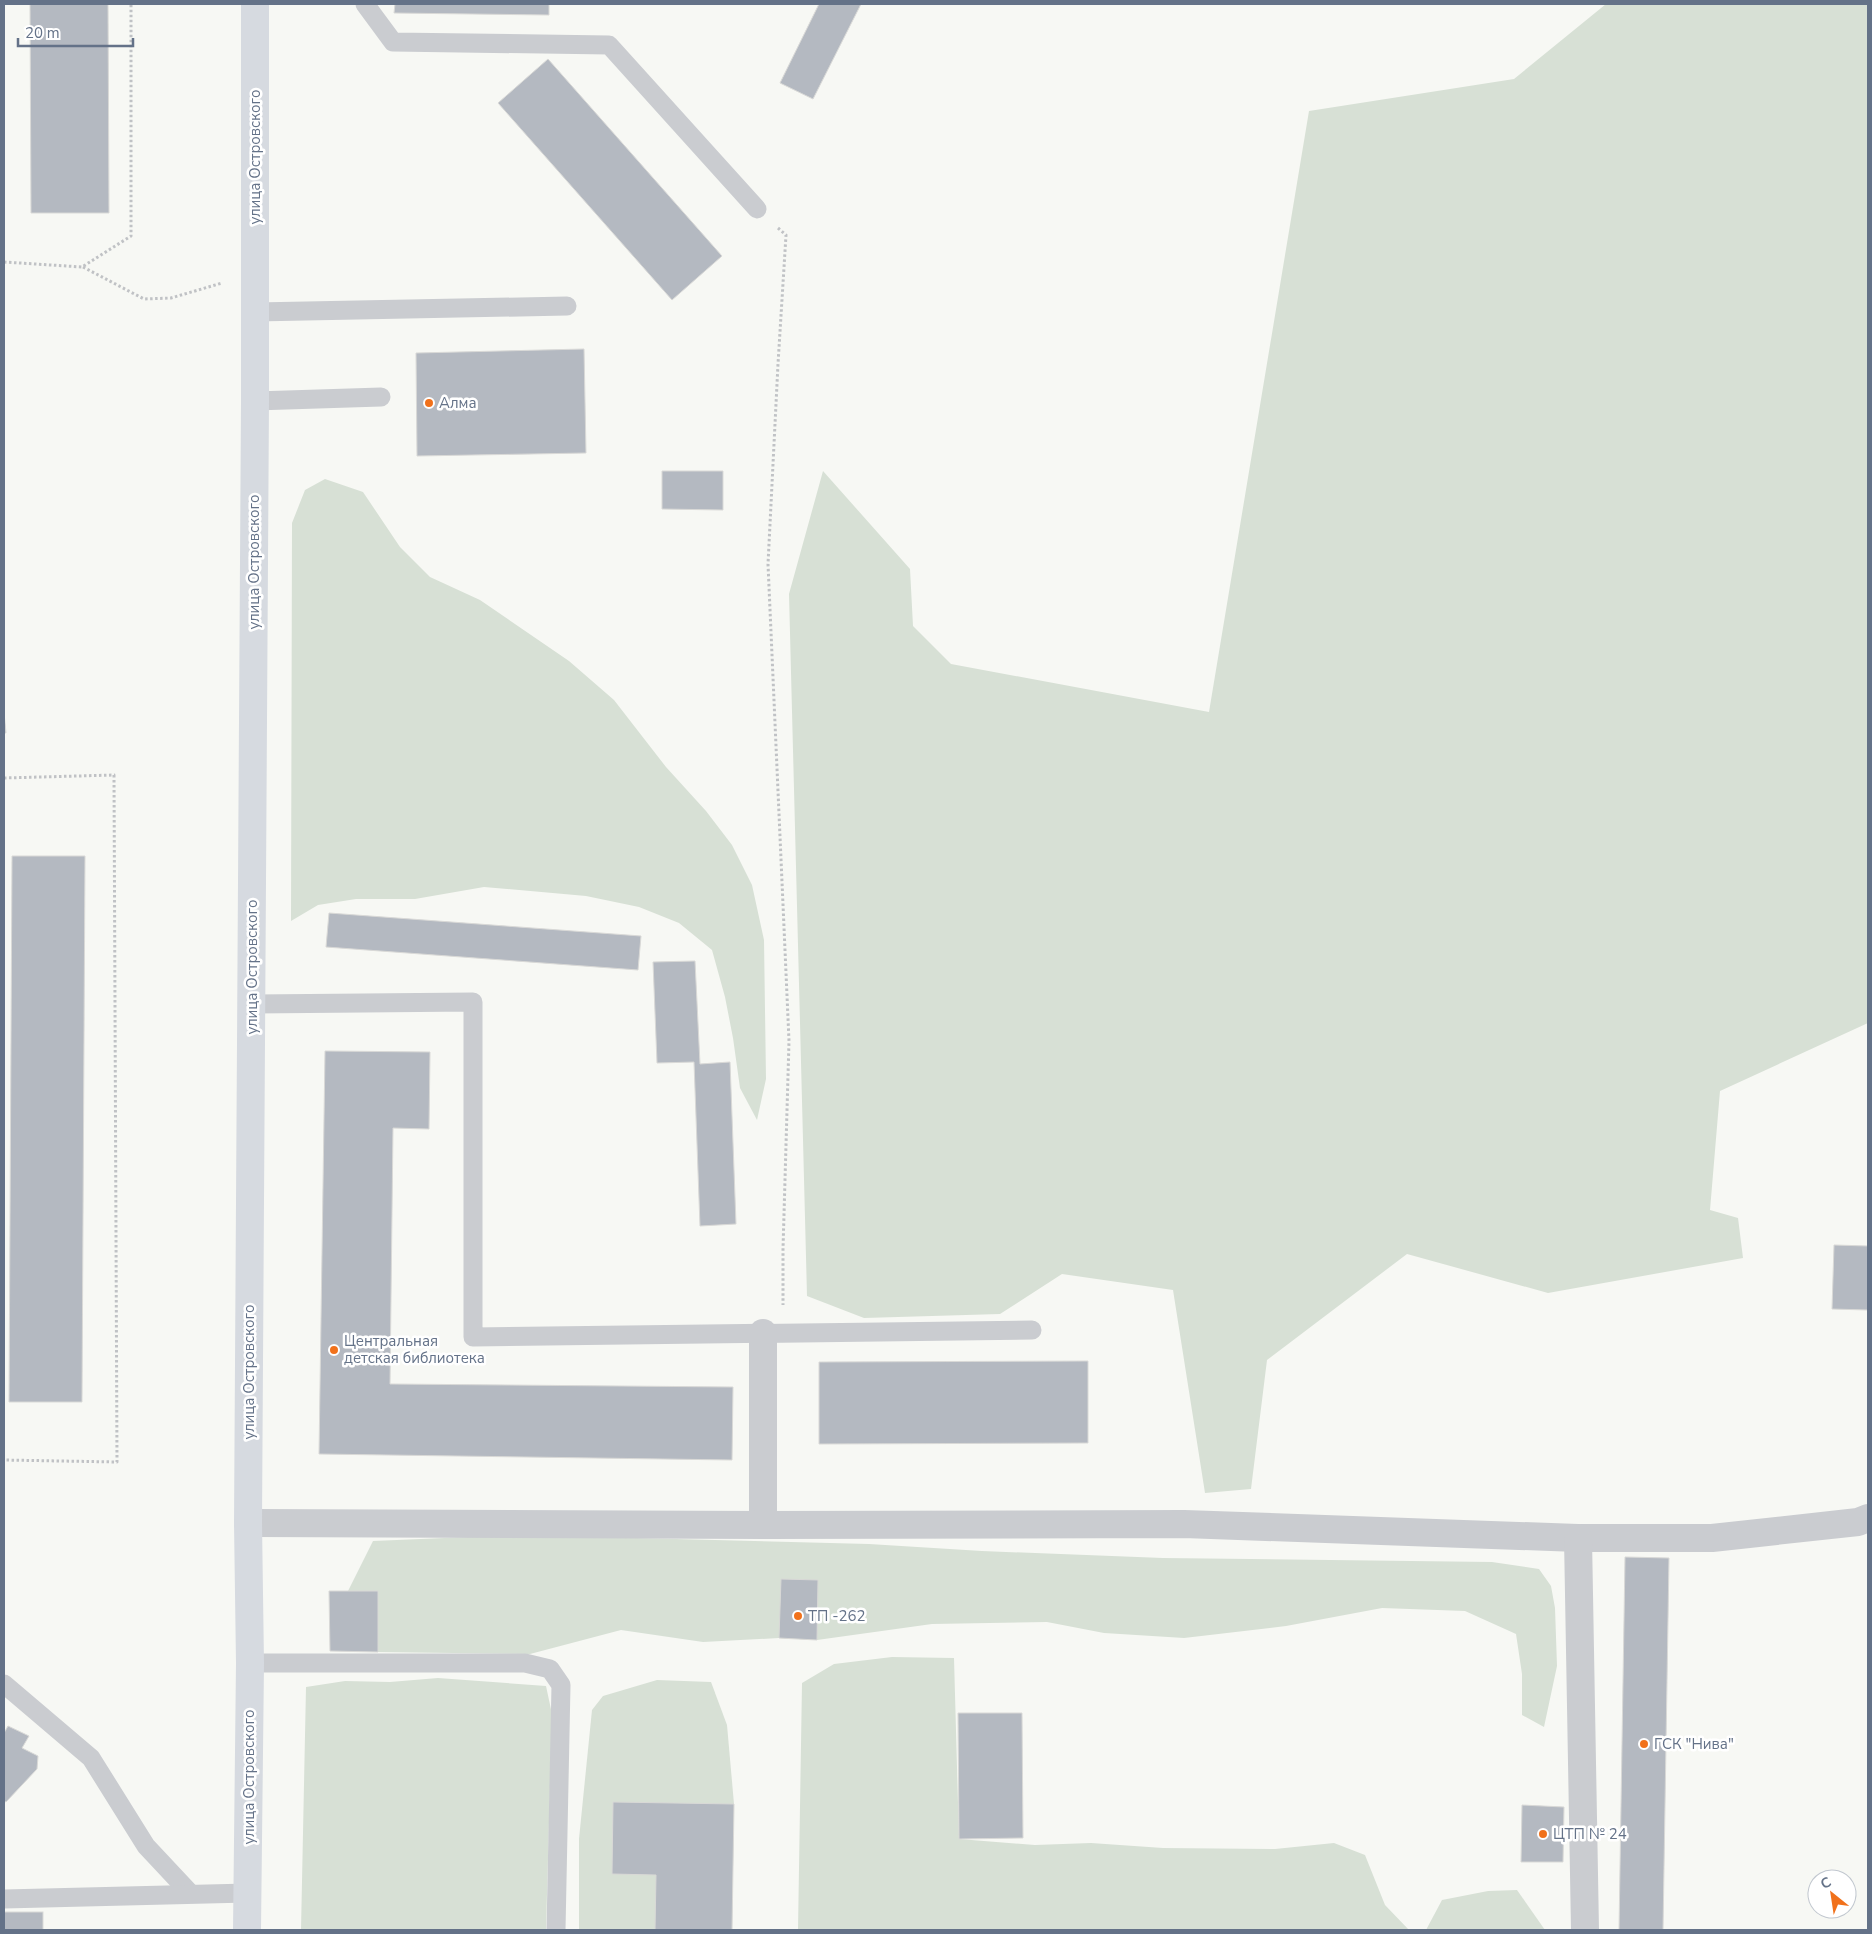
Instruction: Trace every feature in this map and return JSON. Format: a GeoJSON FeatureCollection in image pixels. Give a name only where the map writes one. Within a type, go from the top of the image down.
{"type":"FeatureCollection","features":[{"type":"Feature","properties":{"kind":"main road","name":"улица Островского"},"geometry":{"type":"LineString","coordinates":[[248,1930],[250,1663],[248,1523],[256,312],[255,4]]}},
{"type":"Feature","properties":{"kind":"street"},"geometry":{"type":"LineString","coordinates":[[763,1525],[773,1333]]}},
{"type":"Feature","properties":{"kind":"street"},"geometry":{"type":"LineString","coordinates":[[248,1523],[1184,1524],[1578,1538],[1712,1538],[1858,1522],[1868,1518]]}},
{"type":"Feature","properties":{"kind":"street"},"geometry":{"type":"LineString","coordinates":[[1578,1538],[1585,1930]]}},
{"type":"Feature","properties":{"kind":"lane"},"geometry":{"type":"LineString","coordinates":[[365,4],[393,42],[609,45],[757,209]]}},
{"type":"Feature","properties":{"kind":"lane"},"geometry":{"type":"LineString","coordinates":[[256,312],[567,306]]}},
{"type":"Feature","properties":{"kind":"lane"},"geometry":{"type":"LineString","coordinates":[[255,401],[381,397]]}},
{"type":"Feature","properties":{"kind":"lane"},"geometry":{"type":"LineString","coordinates":[[252,1004],[473,1002],[473,1337],[1032,1330]]}},
{"type":"Feature","properties":{"kind":"lane"},"geometry":{"type":"LineString","coordinates":[[250,1663],[525,1663],[550,1669],[561,1684],[556,1930]]}},
{"type":"Feature","properties":{"kind":"lane"},"geometry":{"type":"LineString","coordinates":[[4,1684],[91,1758],[146,1846],[190,1893]]}},
{"type":"Feature","properties":{"kind":"lane"},"geometry":{"type":"LineString","coordinates":[[4,1899],[248,1893]]}},
{"type":"Feature","properties":{"kind":"path"},"geometry":{"type":"LineString","coordinates":[[82,267],[131,236],[131,4]]}},
{"type":"Feature","properties":{"kind":"path"},"geometry":{"type":"LineString","coordinates":[[757,209],[786,235],[768,564],[789,1041],[783,1249],[773,1333]]}},
{"type":"Feature","properties":{"kind":"path"},"geometry":{"type":"LineString","coordinates":[[4,262],[82,267],[144,299],[172,298],[219,283],[256,280]]}},
{"type":"Feature","properties":{"kind":"path"},"geometry":{"type":"LineString","coordinates":[[4,778],[114,775],[117,1462],[4,1460]]}},
{"type":"Feature","properties":{"kind":"shaded area"},"geometry":{"type":"Polygon","coordinates":[[[1606,4],[1868,4],[1868,1023],[1720,1091],[1710,1210],[1738,1218],[1743,1258],[1548,1293],[1407,1254],[1267,1360],[1251,1489],[1205,1493],[1173,1290],[1062,1274],[1000,1314],[864,1318],[807,1296],[789,594],[823,471],[910,569],[913,626],[951,664],[1209,712],[1309,111],[1514,79],[1606,4]]]}},
{"type":"Feature","properties":{"kind":"shaded area"},"geometry":{"type":"Polygon","coordinates":[[[325,479],[363,492],[400,547],[430,577],[480,600],[569,661],[614,700],[666,767],[706,811],[732,845],[752,885],[764,940],[766,1079],[757,1120],[740,1088],[725,997],[712,950],[679,923],[639,907],[586,896],[484,887],[415,899],[356,899],[318,905],[291,921],[292,523],[305,490],[325,479]]]}},
{"type":"Feature","properties":{"kind":"shaded area"},"geometry":{"type":"Polygon","coordinates":[[[519,1535],[869,1544],[982,1551],[1163,1558],[1492,1562],[1539,1569],[1551,1586],[1555,1608],[1557,1666],[1544,1727],[1522,1715],[1522,1674],[1516,1634],[1465,1611],[1382,1608],[1286,1626],[1184,1638],[1104,1633],[1047,1622],[932,1624],[817,1640],[779,1638],[703,1642],[621,1630],[530,1654],[378,1652],[378,1591],[348,1591],[373,1541],[519,1535]]]}},
{"type":"Feature","properties":{"kind":"shaded area"},"geometry":{"type":"Polygon","coordinates":[[[892,1657],[954,1658],[959,1839],[1035,1845],[1091,1843],[1163,1848],[1275,1849],[1334,1843],[1365,1855],[1385,1905],[1409,1930],[798,1930],[802,1683],[834,1664],[892,1657]]]}},
{"type":"Feature","properties":{"kind":"shaded area"},"geometry":{"type":"Polygon","coordinates":[[[438,1678],[546,1686],[552,1714],[546,1930],[301,1930],[306,1687],[345,1681],[390,1682],[438,1678]]]}},
{"type":"Feature","properties":{"kind":"shaded area"},"geometry":{"type":"Polygon","coordinates":[[[657,1680],[711,1682],[727,1725],[734,1804],[732,1930],[579,1930],[579,1839],[592,1710],[603,1696],[657,1680]]]}},
{"type":"Feature","properties":{"kind":"shaded area"},"geometry":{"type":"Polygon","coordinates":[[[1517,1890],[1545,1930],[1426,1930],[1442,1900],[1488,1891],[1517,1890]]]}},
{"type":"Feature","properties":{"kind":"building"},"geometry":{"type":"Polygon","coordinates":[[[30,4],[108,4],[109,213],[31,213],[30,4]]]}},
{"type":"Feature","properties":{"kind":"building"},"geometry":{"type":"Polygon","coordinates":[[[395,4],[549,4],[549,15],[394,13],[395,4]]]}},
{"type":"Feature","properties":{"kind":"building"},"geometry":{"type":"Polygon","coordinates":[[[819,4],[861,4],[813,99],[780,83],[819,4]]]}},
{"type":"Feature","properties":{"kind":"building"},"geometry":{"type":"Polygon","coordinates":[[[548,59],[722,256],[672,300],[498,103],[548,59]]]}},
{"type":"Feature","properties":{"kind":"building"},"geometry":{"type":"Polygon","coordinates":[[[584,349],[586,453],[417,456],[416,353],[584,349]]]}},
{"type":"Feature","properties":{"kind":"building"},"geometry":{"type":"Polygon","coordinates":[[[662,471],[723,471],[723,510],[662,509],[662,471]]]}},
{"type":"Feature","properties":{"kind":"building"},"geometry":{"type":"Polygon","coordinates":[[[4,713],[6,733],[4,733],[4,713]]]}},
{"type":"Feature","properties":{"kind":"building"},"geometry":{"type":"Polygon","coordinates":[[[12,856],[85,856],[82,1402],[9,1402],[12,856]]]}},
{"type":"Feature","properties":{"kind":"building"},"geometry":{"type":"Polygon","coordinates":[[[329,913],[641,936],[638,970],[326,947],[329,913]]]}},
{"type":"Feature","properties":{"kind":"building"},"geometry":{"type":"Polygon","coordinates":[[[695,961],[700,1064],[730,1062],[736,1224],[700,1226],[694,1062],[657,1063],[653,962],[695,961]]]}},
{"type":"Feature","properties":{"kind":"building"},"geometry":{"type":"Polygon","coordinates":[[[325,1051],[430,1052],[429,1129],[393,1128],[390,1384],[733,1387],[732,1460],[319,1454],[325,1051]]]}},
{"type":"Feature","properties":{"kind":"building"},"geometry":{"type":"Polygon","coordinates":[[[1834,1245],[1868,1246],[1868,1310],[1832,1309],[1834,1245]]]}},
{"type":"Feature","properties":{"kind":"building"},"geometry":{"type":"Polygon","coordinates":[[[1088,1361],[1088,1443],[819,1444],[819,1362],[1088,1361]]]}},
{"type":"Feature","properties":{"kind":"building","name":"ГСК \"Нива\""},"geometry":{"type":"Polygon","coordinates":[[[1625,1557],[1669,1558],[1663,1930],[1619,1930],[1625,1557]]]}},
{"type":"Feature","properties":{"kind":"building","name":"ТП -262"},"geometry":{"type":"Polygon","coordinates":[[[781,1579],[818,1580],[817,1640],[779,1638],[781,1579]]]}},
{"type":"Feature","properties":{"kind":"building"},"geometry":{"type":"Polygon","coordinates":[[[329,1591],[378,1591],[378,1652],[330,1651],[329,1591]]]}},
{"type":"Feature","properties":{"kind":"building"},"geometry":{"type":"Polygon","coordinates":[[[958,1713],[1022,1713],[1023,1838],[959,1839],[958,1713]]]}},
{"type":"Feature","properties":{"kind":"building"},"geometry":{"type":"Polygon","coordinates":[[[8,1726],[29,1736],[22,1748],[38,1756],[37,1769],[6,1802],[4,1801],[4,1733],[8,1726]]]}},
{"type":"Feature","properties":{"kind":"building"},"geometry":{"type":"Polygon","coordinates":[[[613,1802],[734,1804],[732,1930],[655,1930],[656,1875],[612,1874],[613,1802]]]}},
{"type":"Feature","properties":{"kind":"building","name":"ЦТП № 24"},"geometry":{"type":"Polygon","coordinates":[[[1522,1805],[1564,1807],[1563,1862],[1521,1862],[1522,1805]]]}},
{"type":"Feature","properties":{"kind":"building"},"geometry":{"type":"Polygon","coordinates":[[[4,1912],[43,1912],[43,1930],[4,1930],[4,1912]]]}},
{"type":"Feature","properties":{"kind":"place","name":"Алма"},"geometry":{"type":"Point","coordinates":[429,403]}},
{"type":"Feature","properties":{"kind":"place","name":"Центральная детская библиотека"},"geometry":{"type":"Point","coordinates":[334,1350]}},
{"type":"Feature","properties":{"kind":"place","name":"ТП -262"},"geometry":{"type":"Point","coordinates":[798,1616]}},
{"type":"Feature","properties":{"kind":"place","name":"ГСК \"Нива\""},"geometry":{"type":"Point","coordinates":[1644,1744]}},
{"type":"Feature","properties":{"kind":"place","name":"ЦТП № 24"},"geometry":{"type":"Point","coordinates":[1543,1834]}}]}
